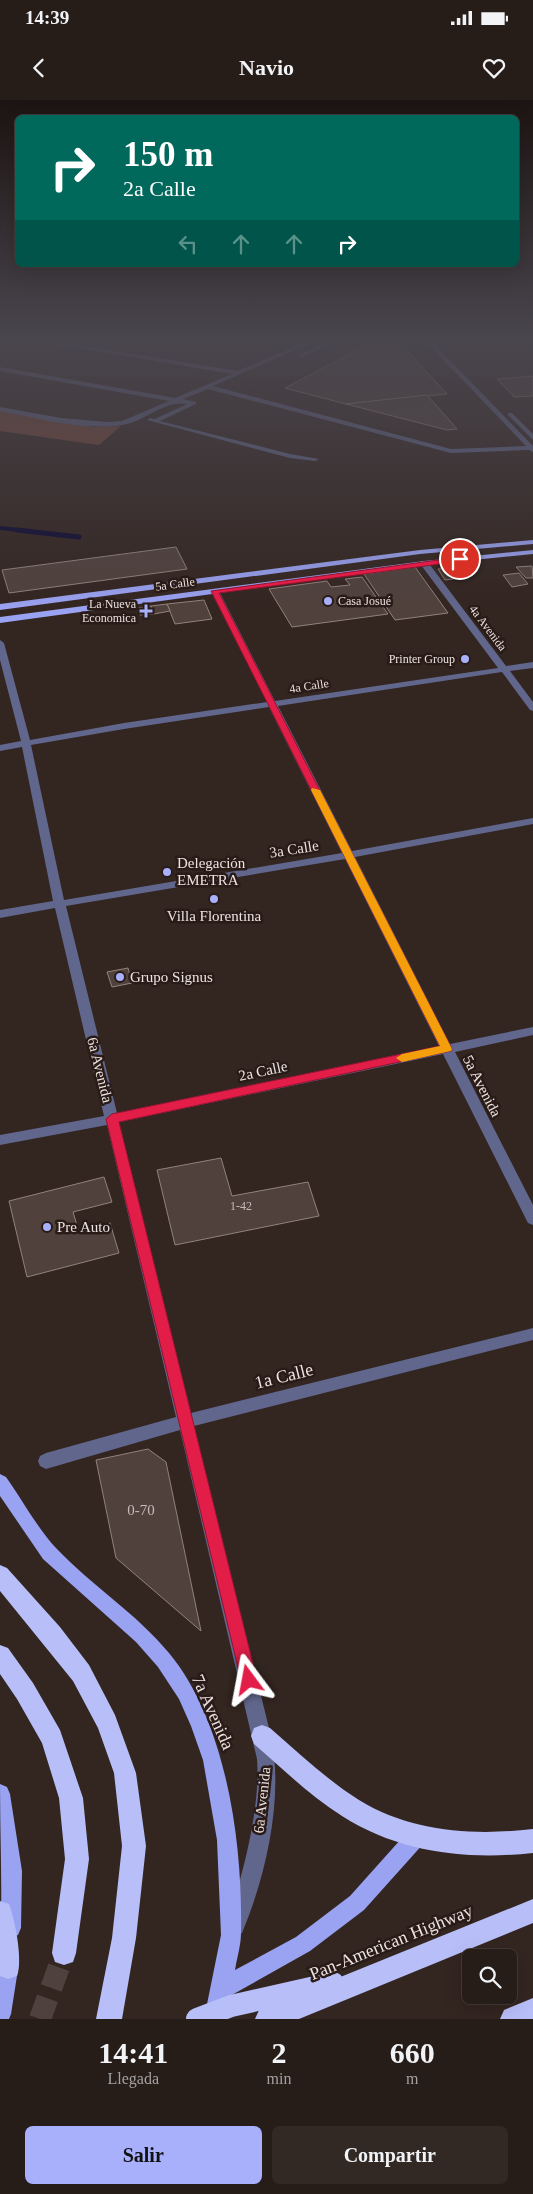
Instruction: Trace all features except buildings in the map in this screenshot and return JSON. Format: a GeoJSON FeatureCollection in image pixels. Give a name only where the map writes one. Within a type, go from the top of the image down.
{"type":"FeatureCollection","features":[{"type":"Feature","properties":{"kind":"highway"},"geometry":{"type":"LineString","coordinates":[[0,1575],[52,1635],[82,1674],[107,1723],[124,1773],[134,1846],[124,1938],[109,2019]]}},
{"type":"Feature","properties":{"kind":"highway"},"geometry":{"type":"LineString","coordinates":[[0,1656],[25,1691],[52,1738],[71,1798],[77,1859],[64,1953]]}},
{"type":"Feature","properties":{"kind":"highway"},"geometry":{"type":"LineString","coordinates":[[262,1736],[315,1783],[352,1809],[388,1827],[449,1844],[512,1844],[533,1841]]}},
{"type":"Feature","properties":{"kind":"highway","name":"Pan-American Highway"},"geometry":{"type":"LineString","coordinates":[[268,2019],[335,1988],[390,1970],[533,1911]]}},
{"type":"Feature","properties":{"kind":"highway"},"geometry":{"type":"LineString","coordinates":[[0,1913],[8,1967]]}},
{"type":"Feature","properties":{"kind":"highway"},"geometry":{"type":"LineString","coordinates":[[197,2019],[231,2006],[335,1988]]}},
{"type":"Feature","properties":{"kind":"highway"},"geometry":{"type":"LineString","coordinates":[[513,2019],[533,2011]]}},
{"type":"Feature","properties":{"kind":"main road","name":"5a Calle"},"geometry":{"type":"LineString","coordinates":[[0,607],[420,552],[533,542]]}},
{"type":"Feature","properties":{"kind":"main road","name":"5a Calle"},"geometry":{"type":"LineString","coordinates":[[0,620],[424,563],[533,552]]}},
{"type":"Feature","properties":{"kind":"main road","name":"7a Avenida"},"geometry":{"type":"LineString","coordinates":[[0,1482],[49,1553],[142,1636],[164,1661],[185,1693],[212,1760],[228,1840],[230,1935],[222,1989],[215,2019]]}},
{"type":"Feature","properties":{"kind":"main road"},"geometry":{"type":"LineString","coordinates":[[0,1794],[12,1871],[12,1922],[8,1967],[0,2014]]}},
{"type":"Feature","properties":{"kind":"main road"},"geometry":{"type":"LineString","coordinates":[[222,1989],[303,1944],[357,1903],[417,1836]]}},
{"type":"Feature","properties":{"kind":"street"},"geometry":{"type":"LineString","coordinates":[[194,432],[290,456],[315,459]]}},
{"type":"Feature","properties":{"kind":"street"},"geometry":{"type":"LineString","coordinates":[[375,432],[441,449],[463,452],[532,449]]}},
{"type":"Feature","properties":{"kind":"street"},"geometry":{"type":"LineString","coordinates":[[515,432],[532,449]]}},
{"type":"Feature","properties":{"kind":"street","name":"4a Avenida"},"geometry":{"type":"LineString","coordinates":[[424,563],[533,708]]}},
{"type":"Feature","properties":{"kind":"street","name":"5a Avenida"},"geometry":{"type":"LineString","coordinates":[[215,591],[533,1219]]}},
{"type":"Feature","properties":{"kind":"street","name":"6a Avenida"},"geometry":{"type":"LineString","coordinates":[[0,643],[26,744],[60,902],[112,1119],[262,1736],[267,1765],[262,1820],[243,1907],[230,1935]]}},
{"type":"Feature","properties":{"kind":"street","name":"4a Calle"},"geometry":{"type":"LineString","coordinates":[[0,748],[124,726],[533,665]]}},
{"type":"Feature","properties":{"kind":"street","name":"3a Calle"},"geometry":{"type":"LineString","coordinates":[[0,914],[60,902],[348,855],[533,821]]}},
{"type":"Feature","properties":{"kind":"street","name":"2a Calle"},"geometry":{"type":"LineString","coordinates":[[0,1140],[112,1119],[533,1030]]}},
{"type":"Feature","properties":{"kind":"street","name":"1a Calle"},"geometry":{"type":"LineString","coordinates":[[46,1461],[186,1421],[533,1334]]}},
{"type":"Feature","properties":{"kind":"shaded area"},"geometry":{"type":"Polygon","coordinates":[[[4,432],[115,432],[99,445],[4,432]]]}},
{"type":"Feature","properties":{"kind":"waterway"},"geometry":{"type":"LineString","coordinates":[[0,528],[28,531]]}},
{"type":"Feature","properties":{"kind":"waterway"},"geometry":{"type":"LineString","coordinates":[[17,530],[79,537]]}},
{"type":"Feature","properties":{"kind":"tunnel"},"geometry":{"type":"LineString","coordinates":[[40,2019],[64,1953]]}},
{"type":"Feature","properties":{"kind":"slow traffic"},"geometry":{"type":"LineString","coordinates":[[315,790],[447,1049],[402,1058]]}},
{"type":"Feature","properties":{"kind":"place","name":"Casa Josué"},"geometry":{"type":"Point","coordinates":[328,601]}},
{"type":"Feature","properties":{"kind":"place","name":"La Nueva Economica"},"geometry":{"type":"Point","coordinates":[146,611]}},
{"type":"Feature","properties":{"kind":"place","name":"Printer Group"},"geometry":{"type":"Point","coordinates":[465,659]}},
{"type":"Feature","properties":{"kind":"place","name":"Delegación EMETRA"},"geometry":{"type":"Point","coordinates":[167,872]}},
{"type":"Feature","properties":{"kind":"place","name":"Villa Florentina"},"geometry":{"type":"Point","coordinates":[214,899]}},
{"type":"Feature","properties":{"kind":"place","name":"Grupo Signus"},"geometry":{"type":"Point","coordinates":[120,977]}},
{"type":"Feature","properties":{"kind":"place","name":"Pre Auto"},"geometry":{"type":"Point","coordinates":[47,1227]}},
{"type":"Feature","properties":{"kind":"route"},"geometry":{"type":"LineString","coordinates":[[249,1680],[112,1119],[447,1049],[215,591],[460,559]]}}]}
